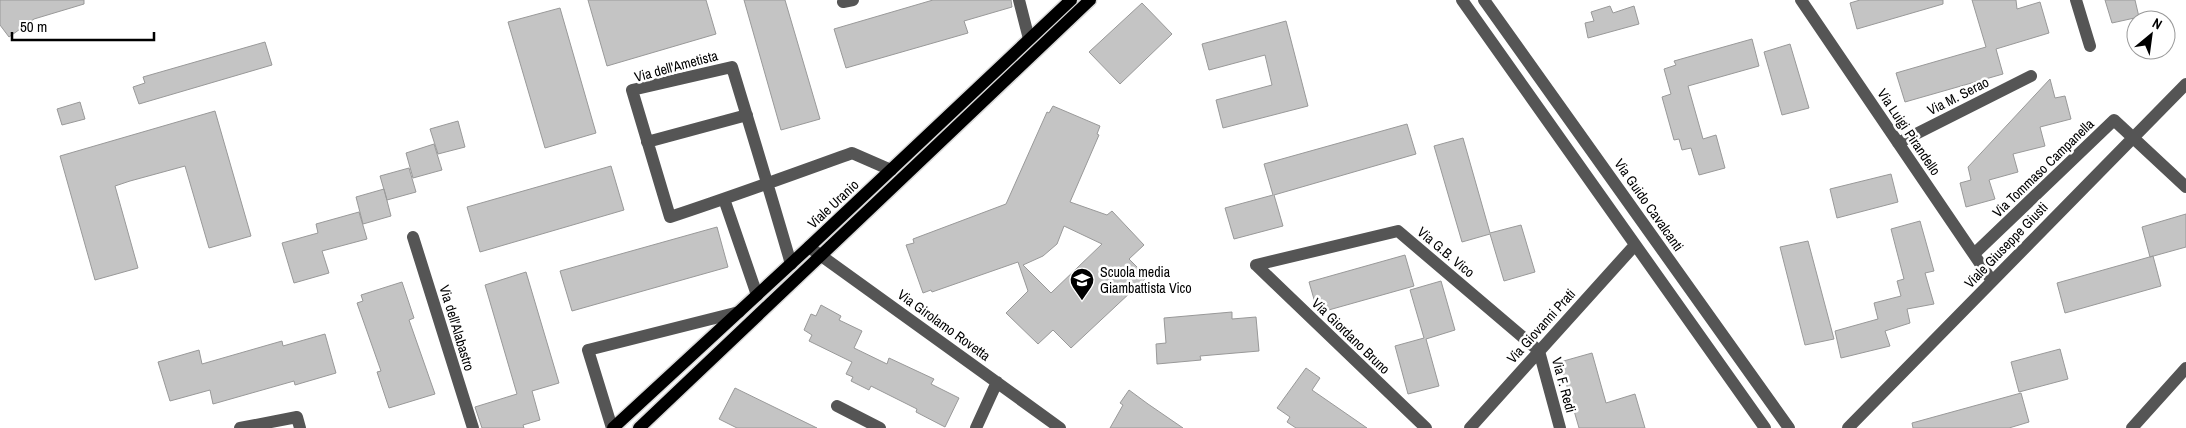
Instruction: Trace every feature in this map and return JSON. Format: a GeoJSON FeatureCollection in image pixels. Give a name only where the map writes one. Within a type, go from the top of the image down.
{"type":"FeatureCollection","features":[{"type":"Feature","properties":{"kind":"main road","name":"Viale Uranio"},"geometry":{"type":"LineString","coordinates":[[612,428],[791,264],[1071,0]]}},
{"type":"Feature","properties":{"kind":"main road","name":"Viale Uranio"},"geometry":{"type":"LineString","coordinates":[[639,428],[1090,0]]}},
{"type":"Feature","properties":{"kind":"street"},"geometry":{"type":"LineString","coordinates":[[1019,0],[1029,39]]}},
{"type":"Feature","properties":{"kind":"street"},"geometry":{"type":"LineString","coordinates":[[1462,0],[1765,428]]}},
{"type":"Feature","properties":{"kind":"street","name":"Via Guido Cavalcanti"},"geometry":{"type":"LineString","coordinates":[[1484,0],[1789,428]]}},
{"type":"Feature","properties":{"kind":"street","name":"Via Luigi Pirandello"},"geometry":{"type":"LineString","coordinates":[[1801,0],[1992,282]]}},
{"type":"Feature","properties":{"kind":"street"},"geometry":{"type":"LineString","coordinates":[[2076,0],[2090,46]]}},
{"type":"Feature","properties":{"kind":"street","name":"Via dell'Ametista"},"geometry":{"type":"LineString","coordinates":[[767,184],[670,217],[632,90],[732,67],[791,264]]}},
{"type":"Feature","properties":{"kind":"street","name":"Via M. Serao"},"geometry":{"type":"LineString","coordinates":[[1898,143],[2032,76]]}},
{"type":"Feature","properties":{"kind":"street","name":"Viale Giuseppe Giusti"},"geometry":{"type":"LineString","coordinates":[[1848,428],[2186,84]]}},
{"type":"Feature","properties":{"kind":"street"},"geometry":{"type":"LineString","coordinates":[[647,142],[747,115]]}},
{"type":"Feature","properties":{"kind":"street","name":"Via Tommaso Campanella"},"geometry":{"type":"LineString","coordinates":[[1974,254],[2114,120],[2133,137]]}},
{"type":"Feature","properties":{"kind":"street"},"geometry":{"type":"LineString","coordinates":[[2133,137],[2186,186]]}},
{"type":"Feature","properties":{"kind":"street"},"geometry":{"type":"LineString","coordinates":[[767,184],[852,153],[891,170]]}},
{"type":"Feature","properties":{"kind":"street"},"geometry":{"type":"LineString","coordinates":[[724,199],[757,295]]}},
{"type":"Feature","properties":{"kind":"street","name":"Via G.B. Vico"},"geometry":{"type":"LineString","coordinates":[[1256,265],[1398,231],[1540,351]]}},
{"type":"Feature","properties":{"kind":"street","name":"Via dell'Alabastro"},"geometry":{"type":"LineString","coordinates":[[413,237],[473,428]]}},
{"type":"Feature","properties":{"kind":"street","name":"Via Giovanni Prati"},"geometry":{"type":"LineString","coordinates":[[1470,428],[1635,244]]}},
{"type":"Feature","properties":{"kind":"street","name":"Via Girolamo Rovetta"},"geometry":{"type":"LineString","coordinates":[[809,247],[1060,428]]}},
{"type":"Feature","properties":{"kind":"street","name":"Via Giordano Bruno"},"geometry":{"type":"LineString","coordinates":[[1256,265],[1426,428]]}},
{"type":"Feature","properties":{"kind":"street"},"geometry":{"type":"LineString","coordinates":[[612,428],[588,350],[739,312]]}},
{"type":"Feature","properties":{"kind":"street","name":"Via F. Redi"},"geometry":{"type":"LineString","coordinates":[[1540,351],[1560,428]]}},
{"type":"Feature","properties":{"kind":"street"},"geometry":{"type":"LineString","coordinates":[[2132,428],[2186,368]]}},
{"type":"Feature","properties":{"kind":"street"},"geometry":{"type":"LineString","coordinates":[[976,428],[997,382]]}},
{"type":"Feature","properties":{"kind":"street"},"geometry":{"type":"LineString","coordinates":[[837,406],[880,428]]}},
{"type":"Feature","properties":{"kind":"street"},"geometry":{"type":"LineString","coordinates":[[240,428],[297,417],[300,428]]}},
{"type":"Feature","properties":{"kind":"building"},"geometry":{"type":"Polygon","coordinates":[[[0,0],[84,0],[84,4],[34,19],[9,37],[0,25],[0,0]]]}},
{"type":"Feature","properties":{"kind":"building"},"geometry":{"type":"Polygon","coordinates":[[[588,0],[706,0],[716,34],[607,66],[588,0]]]}},
{"type":"Feature","properties":{"kind":"building"},"geometry":{"type":"Polygon","coordinates":[[[744,0],[785,0],[820,119],[781,130],[744,0]]]}},
{"type":"Feature","properties":{"kind":"building"},"geometry":{"type":"Polygon","coordinates":[[[933,0],[1011,0],[1012,7],[964,21],[968,33],[846,68],[834,29],[933,0]]]}},
{"type":"Feature","properties":{"kind":"building"},"geometry":{"type":"Polygon","coordinates":[[[1860,0],[1943,0],[1943,4],[1857,29],[1850,3],[1860,0]]]}},
{"type":"Feature","properties":{"kind":"building"},"geometry":{"type":"Polygon","coordinates":[[[1972,0],[2016,0],[2017,9],[2040,2],[2049,33],[1996,49],[2003,74],[1905,102],[1896,73],[1986,47],[1972,0]]]}},
{"type":"Feature","properties":{"kind":"building"},"geometry":{"type":"Polygon","coordinates":[[[2105,0],[2135,0],[2137,10],[2126,10],[2126,20],[2112,23],[2105,0]]]}},
{"type":"Feature","properties":{"kind":"building"},"geometry":{"type":"Polygon","coordinates":[[[1142,3],[1172,34],[1120,84],[1089,52],[1142,3]]]}},
{"type":"Feature","properties":{"kind":"building"},"geometry":{"type":"Polygon","coordinates":[[[1610,6],[1613,13],[1634,6],[1639,24],[1588,38],[1585,23],[1594,21],[1591,12],[1610,6]]]}},
{"type":"Feature","properties":{"kind":"building"},"geometry":{"type":"Polygon","coordinates":[[[560,8],[596,133],[545,148],[508,22],[560,8]]]}},
{"type":"Feature","properties":{"kind":"building"},"geometry":{"type":"Polygon","coordinates":[[[1286,21],[1308,106],[1223,128],[1216,100],[1272,85],[1265,55],[1209,70],[1202,44],[1286,21]]]}},
{"type":"Feature","properties":{"kind":"building"},"geometry":{"type":"Polygon","coordinates":[[[1752,39],[1759,66],[1688,86],[1703,139],[1716,135],[1725,168],[1699,175],[1691,148],[1682,150],[1679,139],[1674,140],[1662,97],[1671,94],[1664,69],[1676,65],[1674,61],[1752,39]]]}},
{"type":"Feature","properties":{"kind":"building"},"geometry":{"type":"Polygon","coordinates":[[[265,42],[272,65],[139,104],[133,87],[145,83],[143,77],[265,42]]]}},
{"type":"Feature","properties":{"kind":"building"},"geometry":{"type":"Polygon","coordinates":[[[1790,44],[1809,108],[1782,115],[1764,52],[1790,44]]]}},
{"type":"Feature","properties":{"kind":"building"},"geometry":{"type":"Polygon","coordinates":[[[2050,79],[2055,98],[2065,96],[2071,119],[2040,127],[2045,146],[2013,154],[2018,172],[1989,180],[1995,199],[1966,207],[1960,183],[1971,180],[1968,167],[2050,79]]]}},
{"type":"Feature","properties":{"kind":"building"},"geometry":{"type":"Polygon","coordinates":[[[80,102],[85,119],[62,125],[57,109],[80,102]]]}},
{"type":"Feature","properties":{"kind":"building"},"geometry":{"type":"Polygon","coordinates":[[[1053,106],[1100,126],[1097,134],[1099,135],[1070,202],[1107,215],[1112,211],[1144,245],[1129,259],[1147,277],[1071,348],[1053,330],[1038,344],[1006,313],[1028,291],[1018,262],[932,292],[931,290],[923,293],[906,245],[914,243],[913,239],[1006,204],[1047,112],[1049,113],[1053,106]],[[1064,226],[1057,244],[1043,256],[1023,265],[1051,293],[1102,244],[1064,226]]]}},
{"type":"Feature","properties":{"kind":"building"},"geometry":{"type":"Polygon","coordinates":[[[215,111],[251,236],[209,248],[185,166],[130,181],[115,186],[138,268],[95,280],[60,156],[215,111]]]}},
{"type":"Feature","properties":{"kind":"building"},"geometry":{"type":"Polygon","coordinates":[[[458,121],[465,147],[438,154],[430,129],[458,121]]]}},
{"type":"Feature","properties":{"kind":"building"},"geometry":{"type":"Polygon","coordinates":[[[1407,124],[1416,154],[1274,195],[1283,226],[1234,239],[1225,208],[1273,195],[1264,164],[1407,124]]]}},
{"type":"Feature","properties":{"kind":"building"},"geometry":{"type":"Polygon","coordinates":[[[1463,138],[1490,233],[1521,225],[1535,272],[1504,281],[1490,234],[1462,242],[1434,146],[1463,138]]]}},
{"type":"Feature","properties":{"kind":"building"},"geometry":{"type":"Polygon","coordinates":[[[434,144],[442,170],[413,178],[406,153],[434,144]]]}},
{"type":"Feature","properties":{"kind":"building"},"geometry":{"type":"Polygon","coordinates":[[[611,166],[624,210],[480,252],[467,207],[611,166]]]}},
{"type":"Feature","properties":{"kind":"building"},"geometry":{"type":"Polygon","coordinates":[[[409,168],[416,192],[387,200],[380,176],[409,168]]]}},
{"type":"Feature","properties":{"kind":"building"},"geometry":{"type":"Polygon","coordinates":[[[1891,174],[1898,202],[1837,218],[1830,189],[1891,174]]]}},
{"type":"Feature","properties":{"kind":"building"},"geometry":{"type":"Polygon","coordinates":[[[384,189],[391,216],[363,224],[356,197],[384,189]]]}},
{"type":"Feature","properties":{"kind":"building"},"geometry":{"type":"Polygon","coordinates":[[[359,212],[367,239],[322,251],[329,273],[294,283],[282,243],[318,233],[316,224],[359,212]]]}},
{"type":"Feature","properties":{"kind":"building"},"geometry":{"type":"Polygon","coordinates":[[[2186,214],[2186,247],[2150,257],[2142,227],[2186,214]]]}},
{"type":"Feature","properties":{"kind":"building"},"geometry":{"type":"Polygon","coordinates":[[[1920,221],[1934,271],[1925,273],[1934,304],[1907,309],[1910,323],[1885,331],[1890,346],[1841,358],[1835,331],[1878,319],[1874,303],[1901,296],[1897,281],[1904,279],[1891,229],[1920,221]]]}},
{"type":"Feature","properties":{"kind":"building"},"geometry":{"type":"Polygon","coordinates":[[[717,227],[728,267],[572,311],[560,271],[717,227]]]}},
{"type":"Feature","properties":{"kind":"building"},"geometry":{"type":"Polygon","coordinates":[[[1808,241],[1834,339],[1805,345],[1780,247],[1808,241]]]}},
{"type":"Feature","properties":{"kind":"building"},"geometry":{"type":"Polygon","coordinates":[[[1405,255],[1414,286],[1318,313],[1309,282],[1405,255]]]}},
{"type":"Feature","properties":{"kind":"building"},"geometry":{"type":"Polygon","coordinates":[[[2153,256],[2161,286],[2065,313],[2057,283],[2153,256]]]}},
{"type":"Feature","properties":{"kind":"building"},"geometry":{"type":"Polygon","coordinates":[[[526,272],[559,383],[532,391],[540,420],[523,425],[524,428],[482,428],[475,407],[517,394],[485,285],[526,272]]]}},
{"type":"Feature","properties":{"kind":"building"},"geometry":{"type":"Polygon","coordinates":[[[1441,281],[1455,330],[1426,339],[1439,386],[1408,394],[1395,346],[1424,338],[1410,290],[1441,281]]]}},
{"type":"Feature","properties":{"kind":"building"},"geometry":{"type":"Polygon","coordinates":[[[402,282],[414,318],[409,320],[435,394],[389,408],[377,372],[381,371],[357,303],[363,301],[361,295],[402,282]]]}},
{"type":"Feature","properties":{"kind":"building"},"geometry":{"type":"Polygon","coordinates":[[[821,305],[841,316],[839,320],[862,331],[854,348],[887,364],[889,358],[934,379],[931,384],[959,398],[945,427],[916,412],[917,409],[871,386],[869,390],[851,381],[853,377],[846,374],[852,362],[809,341],[812,335],[804,330],[811,314],[816,316],[821,305]]]}},
{"type":"Feature","properties":{"kind":"building"},"geometry":{"type":"Polygon","coordinates":[[[1232,312],[1232,319],[1256,317],[1259,351],[1200,356],[1201,360],[1157,364],[1156,344],[1166,343],[1164,318],[1232,312]]]}},
{"type":"Feature","properties":{"kind":"building"},"geometry":{"type":"Polygon","coordinates":[[[325,334],[336,373],[295,385],[294,381],[213,404],[210,390],[170,401],[158,362],[199,350],[202,364],[282,341],[283,346],[325,334]]]}},
{"type":"Feature","properties":{"kind":"building"},"geometry":{"type":"Polygon","coordinates":[[[2060,349],[2068,379],[2019,392],[2011,362],[2060,349]]]}},
{"type":"Feature","properties":{"kind":"building"},"geometry":{"type":"Polygon","coordinates":[[[1592,353],[1606,403],[1635,394],[1645,428],[1579,428],[1560,362],[1592,353]]]}},
{"type":"Feature","properties":{"kind":"building"},"geometry":{"type":"Polygon","coordinates":[[[1306,368],[1320,378],[1312,390],[1367,428],[1296,428],[1287,422],[1290,417],[1277,408],[1306,368]]]}},
{"type":"Feature","properties":{"kind":"building"},"geometry":{"type":"Polygon","coordinates":[[[735,388],[817,428],[737,428],[719,419],[735,388]]]}},
{"type":"Feature","properties":{"kind":"building"},"geometry":{"type":"Polygon","coordinates":[[[1129,390],[1183,428],[1110,428],[1123,405],[1120,403],[1129,390]]]}},
{"type":"Feature","properties":{"kind":"building"},"geometry":{"type":"Polygon","coordinates":[[[2021,393],[2029,422],[2009,428],[1913,428],[1912,423],[2021,393]]]}},
{"type":"Feature","properties":{"kind":"place","name":"Scuola media Giambattista Vico"},"geometry":{"type":"Point","coordinates":[1082,301]}}]}
